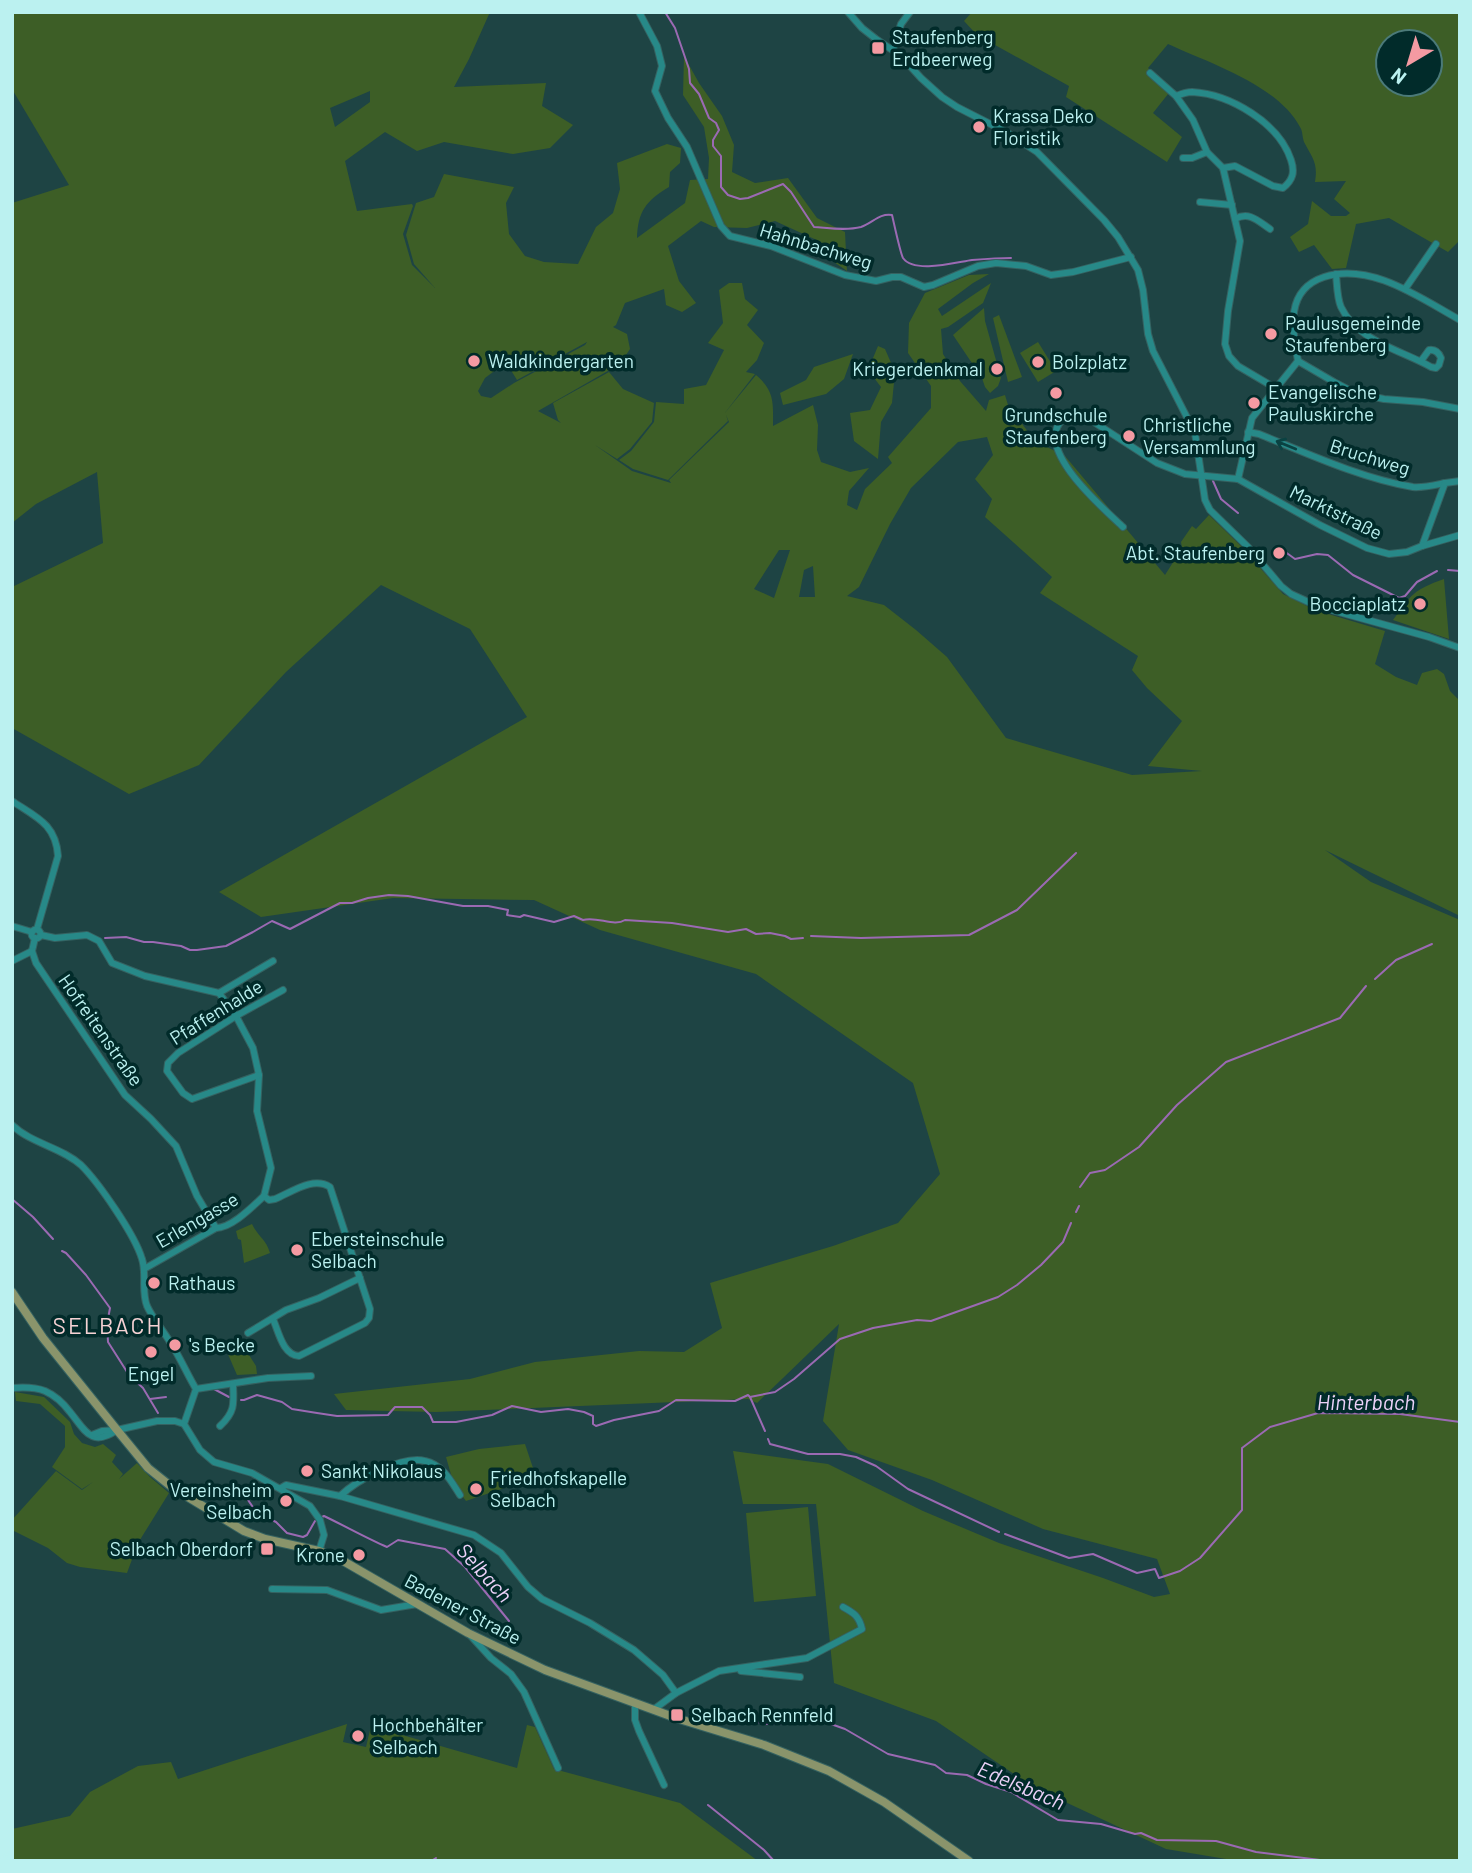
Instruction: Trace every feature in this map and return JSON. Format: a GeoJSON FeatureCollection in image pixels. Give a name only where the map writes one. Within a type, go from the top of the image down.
{"type":"FeatureCollection","features":[{"type":"Feature","properties":{"kind":"main road","name":"Badener Straße"},"geometry":{"type":"LineString","coordinates":[[12,1292],[43,1338],[148,1468],[173,1488],[223,1519],[265,1539],[338,1558],[468,1633],[545,1670],[714,1731],[764,1745],[829,1771],[884,1802],[969,1861]]}},
{"type":"Feature","properties":{"kind":"street","name":"Hahnbachweg"},"geometry":{"type":"LineString","coordinates":[[639,12],[657,46],[662,66],[655,91],[668,118],[687,147],[721,226],[730,236],[771,246],[845,275],[876,281],[901,277],[924,287],[978,266],[996,263],[1026,266],[1051,275],[1131,257]]}},
{"type":"Feature","properties":{"kind":"street"},"geometry":{"type":"LineString","coordinates":[[848,12],[862,28],[901,56],[931,89],[957,107],[1008,132],[1037,152],[1104,219],[1118,237],[1138,270],[1153,351],[1195,433],[1205,500],[1210,510],[1281,586],[1291,594],[1317,606],[1460,648]]}},
{"type":"Feature","properties":{"kind":"street"},"geometry":{"type":"LineString","coordinates":[[893,50],[901,24],[910,12]]}},
{"type":"Feature","properties":{"kind":"street"},"geometry":{"type":"LineString","coordinates":[[1150,73],[1176,96],[1193,120],[1207,152],[1223,168],[1240,241],[1225,344],[1229,356],[1238,366],[1277,389]]}},
{"type":"Feature","properties":{"kind":"street"},"geometry":{"type":"LineString","coordinates":[[1176,96],[1191,92],[1216,97],[1263,121],[1278,134],[1294,171],[1290,183],[1283,188],[1273,186],[1235,166],[1223,168]]}},
{"type":"Feature","properties":{"kind":"street"},"geometry":{"type":"LineString","coordinates":[[1183,158],[1192,158],[1207,152]]}},
{"type":"Feature","properties":{"kind":"street"},"geometry":{"type":"LineString","coordinates":[[1200,202],[1232,205]]}},
{"type":"Feature","properties":{"kind":"street"},"geometry":{"type":"LineString","coordinates":[[1234,219],[1249,215],[1270,229]]}},
{"type":"Feature","properties":{"kind":"street"},"geometry":{"type":"LineString","coordinates":[[1405,289],[1436,244]]}},
{"type":"Feature","properties":{"kind":"street"},"geometry":{"type":"LineString","coordinates":[[1238,479],[1252,418],[1298,360],[1293,325],[1297,297],[1308,284],[1348,272],[1375,278],[1405,289],[1460,320]]}},
{"type":"Feature","properties":{"kind":"street"},"geometry":{"type":"LineString","coordinates":[[1336,274],[1340,305],[1352,324],[1369,337],[1420,361]]}},
{"type":"Feature","properties":{"kind":"street"},"geometry":{"type":"LineString","coordinates":[[1298,360],[1355,393],[1460,409]]}},
{"type":"Feature","properties":{"kind":"street","name":"Marktstraße"},"geometry":{"type":"LineString","coordinates":[[1123,527],[1085,489],[1064,463],[1056,445],[1055,432],[1065,417],[1076,413],[1083,415],[1157,463],[1185,474],[1238,479],[1367,548],[1389,554],[1407,552],[1460,536]]}},
{"type":"Feature","properties":{"kind":"street","name":"Bruchweg"},"geometry":{"type":"LineString","coordinates":[[1248,432],[1379,478],[1416,487],[1445,484]]}},
{"type":"Feature","properties":{"kind":"street"},"geometry":{"type":"LineString","coordinates":[[1422,546],[1445,484],[1460,481]]}},
{"type":"Feature","properties":{"kind":"street"},"geometry":{"type":"LineString","coordinates":[[12,801],[46,823],[57,844],[58,856],[32,951],[12,961]]}},
{"type":"Feature","properties":{"kind":"street"},"geometry":{"type":"LineString","coordinates":[[12,926],[55,938],[87,934],[99,941],[111,963],[145,976],[219,993],[236,1016],[253,1048],[259,1076],[257,1111],[271,1168],[264,1196],[269,1200],[275,1199],[314,1182],[323,1182],[330,1187],[370,1310],[365,1323],[299,1356],[286,1350],[273,1319]]}},
{"type":"Feature","properties":{"kind":"street","name":"Hofreitenstraße"},"geometry":{"type":"LineString","coordinates":[[32,951],[36,963],[125,1095],[152,1119],[176,1146],[197,1195],[216,1228]]}},
{"type":"Feature","properties":{"kind":"street"},"geometry":{"type":"LineString","coordinates":[[219,993],[273,961]]}},
{"type":"Feature","properties":{"kind":"street","name":"Pfaffenhalde"},"geometry":{"type":"LineString","coordinates":[[259,1076],[192,1099],[183,1093],[167,1071],[168,1063],[178,1053],[283,990]]}},
{"type":"Feature","properties":{"kind":"street"},"geometry":{"type":"LineString","coordinates":[[12,1125],[27,1137],[80,1164],[100,1188],[137,1246],[144,1269],[148,1307],[196,1389],[184,1424]]}},
{"type":"Feature","properties":{"kind":"street","name":"Erlengasse"},"geometry":{"type":"LineString","coordinates":[[144,1269],[216,1228],[222,1228],[264,1196]]}},
{"type":"Feature","properties":{"kind":"street"},"geometry":{"type":"LineString","coordinates":[[248,1333],[286,1310],[360,1278]]}},
{"type":"Feature","properties":{"kind":"street"},"geometry":{"type":"LineString","coordinates":[[196,1389],[268,1378],[311,1376]]}},
{"type":"Feature","properties":{"kind":"street"},"geometry":{"type":"LineString","coordinates":[[220,1426],[232,1411],[233,1384]]}},
{"type":"Feature","properties":{"kind":"street"},"geometry":{"type":"LineString","coordinates":[[12,1388],[36,1388],[45,1391],[64,1405],[83,1430],[103,1438],[117,1430],[157,1420],[184,1424],[200,1450],[214,1462],[252,1473],[310,1506],[320,1520],[324,1535],[319,1551]]}},
{"type":"Feature","properties":{"kind":"street"},"geometry":{"type":"LineString","coordinates":[[341,1496],[352,1485],[407,1461],[424,1461],[438,1467],[460,1494]]}},
{"type":"Feature","properties":{"kind":"street"},"geometry":{"type":"LineString","coordinates":[[281,1488],[286,1485],[341,1496],[474,1535],[501,1553],[528,1587],[542,1599],[590,1623],[634,1650],[663,1675],[676,1693]]}},
{"type":"Feature","properties":{"kind":"street"},"geometry":{"type":"LineString","coordinates":[[272,1589],[327,1590],[381,1610],[417,1604]]}},
{"type":"Feature","properties":{"kind":"street"},"geometry":{"type":"LineString","coordinates":[[653,1710],[676,1693],[719,1671],[807,1658],[862,1629],[860,1620],[843,1606]]}},
{"type":"Feature","properties":{"kind":"street"},"geometry":{"type":"LineString","coordinates":[[468,1633],[491,1658],[511,1674],[524,1692],[558,1768]]}},
{"type":"Feature","properties":{"kind":"street"},"geometry":{"type":"LineString","coordinates":[[729,1669],[800,1677]]}},
{"type":"Feature","properties":{"kind":"street"},"geometry":{"type":"LineString","coordinates":[[635,1703],[635,1720],[664,1785]]}},
{"type":"Feature","properties":{"kind":"green space"},"geometry":{"type":"Polygon","coordinates":[[[12,12],[490,12],[454,87],[546,83],[542,106],[573,125],[550,148],[513,154],[444,142],[417,151],[385,132],[345,161],[357,211],[412,204],[403,234],[412,265],[435,288],[414,264],[406,235],[416,203],[434,197],[444,174],[514,187],[506,203],[509,234],[525,256],[544,262],[578,264],[596,227],[613,213],[620,189],[617,163],[667,144],[681,148],[680,163],[670,172],[669,187],[654,197],[645,208],[639,221],[637,238],[685,203],[690,180],[708,179],[709,158],[704,127],[683,95],[684,56],[722,116],[734,145],[732,172],[755,183],[788,178],[817,218],[845,232],[847,271],[834,262],[821,242],[775,221],[747,228],[714,227],[701,221],[668,246],[679,281],[696,303],[682,312],[666,305],[664,289],[625,303],[613,327],[627,334],[630,349],[620,364],[538,411],[561,423],[553,403],[609,372],[623,389],[654,403],[652,422],[630,449],[617,459],[595,445],[632,471],[671,483],[669,480],[729,422],[726,415],[728,421],[668,480],[633,469],[619,460],[631,451],[654,422],[656,402],[684,404],[684,389],[706,385],[724,350],[708,343],[723,323],[719,290],[729,283],[742,283],[745,299],[758,310],[747,325],[764,343],[757,360],[746,372],[755,374],[724,414],[756,375],[770,392],[773,426],[813,405],[818,425],[817,450],[821,462],[850,472],[869,468],[849,491],[847,505],[857,510],[865,489],[892,463],[888,457],[931,408],[931,386],[908,353],[909,323],[925,293],[969,275],[989,274],[938,309],[942,316],[991,283],[983,303],[941,329],[943,354],[960,381],[986,411],[989,400],[1005,395],[1008,405],[1035,441],[1065,456],[1165,575],[1192,526],[1196,529],[1209,515],[1242,547],[1283,594],[1315,610],[1385,631],[1375,664],[1396,677],[1417,685],[1422,673],[1437,669],[1444,674],[1450,691],[1460,701],[1460,916],[1325,850],[1371,882],[1460,920],[1460,1861],[1238,1861],[1166,1849],[1033,1787],[936,1721],[834,1683],[816,1504],[743,1504],[733,1451],[828,1464],[923,1511],[999,1543],[1154,1597],[1170,1594],[1157,1559],[1043,1529],[932,1480],[848,1450],[823,1421],[839,1324],[757,1403],[748,1399],[436,1412],[346,1410],[334,1394],[470,1379],[535,1362],[639,1351],[684,1352],[722,1328],[710,1283],[833,1246],[898,1223],[940,1174],[913,1083],[756,974],[600,930],[534,900],[393,898],[261,917],[219,892],[527,717],[470,629],[381,585],[286,672],[199,765],[129,794],[12,728],[12,587],[103,543],[97,472],[36,504],[12,523],[12,203],[69,185],[12,89],[12,12]],[[370,91],[330,108],[335,127],[370,102],[370,91]],[[587,342],[517,380],[502,356],[505,363],[485,378],[478,391],[481,396],[491,398],[587,342]],[[987,437],[958,442],[911,488],[859,587],[847,596],[884,605],[947,657],[1006,738],[1132,775],[1202,771],[1148,766],[1182,721],[1132,670],[1138,656],[1040,593],[1052,577],[985,517],[992,499],[975,479],[993,455],[987,437]],[[779,550],[754,589],[774,598],[790,550],[779,550]],[[813,566],[804,570],[799,597],[815,597],[813,566]]]}},
{"type":"Feature","properties":{"kind":"green space"},"geometry":{"type":"Polygon","coordinates":[[[972,12],[1460,12],[1460,240],[1448,252],[1389,218],[1356,224],[1346,268],[1332,269],[1314,245],[1299,252],[1290,237],[1308,224],[1312,201],[1331,216],[1346,216],[1350,213],[1334,199],[1346,181],[1315,182],[1315,165],[1300,127],[1290,112],[1259,87],[1168,44],[1148,68],[1172,89],[1153,113],[1182,137],[1167,162],[1066,97],[1069,86],[977,35],[964,21],[972,12]]]}},
{"type":"Feature","properties":{"kind":"green space"},"geometry":{"type":"Polygon","coordinates":[[[984,308],[1001,378],[998,386],[990,393],[953,335],[984,308]]]}},
{"type":"Feature","properties":{"kind":"green space"},"geometry":{"type":"Polygon","coordinates":[[[999,315],[1022,377],[1008,382],[993,318],[999,315]]]}},
{"type":"Feature","properties":{"kind":"green space","name":"Bolzplatz"},"geometry":{"type":"Polygon","coordinates":[[[1038,342],[1056,371],[1038,382],[1020,353],[1038,342]]]}},
{"type":"Feature","properties":{"kind":"green space"},"geometry":{"type":"Polygon","coordinates":[[[878,346],[885,349],[895,372],[892,403],[881,422],[878,459],[854,441],[850,413],[870,410],[881,387],[868,370],[878,346]]]}},
{"type":"Feature","properties":{"kind":"green space"},"geometry":{"type":"Polygon","coordinates":[[[853,354],[844,379],[826,394],[783,405],[780,393],[806,380],[814,367],[853,354]]]}},
{"type":"Feature","properties":{"kind":"green space"},"geometry":{"type":"Polygon","coordinates":[[[1444,579],[1449,639],[1393,620],[1414,594],[1444,579]]]}},
{"type":"Feature","properties":{"kind":"green space"},"geometry":{"type":"Polygon","coordinates":[[[252,1224],[270,1253],[244,1263],[241,1240],[238,1239],[236,1231],[252,1224]]]}},
{"type":"Feature","properties":{"kind":"green space"},"geometry":{"type":"Polygon","coordinates":[[[244,1347],[256,1366],[257,1374],[237,1375],[227,1352],[244,1347]]]}},
{"type":"Feature","properties":{"kind":"green space"},"geometry":{"type":"Polygon","coordinates":[[[15,1392],[44,1397],[70,1422],[74,1434],[82,1443],[95,1447],[103,1444],[116,1455],[112,1462],[123,1474],[119,1479],[137,1463],[169,1493],[138,1543],[127,1573],[67,1563],[48,1548],[12,1530],[12,1520],[56,1471],[82,1490],[93,1482],[82,1489],[52,1467],[65,1447],[65,1426],[40,1404],[16,1401],[15,1392]]]}},
{"type":"Feature","properties":{"kind":"green space"},"geometry":{"type":"Polygon","coordinates":[[[525,1444],[536,1477],[466,1501],[454,1485],[446,1457],[479,1449],[525,1444]]]}},
{"type":"Feature","properties":{"kind":"green space"},"geometry":{"type":"Polygon","coordinates":[[[808,1507],[816,1596],[754,1602],[746,1513],[808,1507]]]}},
{"type":"Feature","properties":{"kind":"green space"},"geometry":{"type":"Polygon","coordinates":[[[347,1724],[343,1742],[366,1747],[371,1726],[517,1768],[527,1725],[535,1727],[554,1769],[680,1803],[758,1861],[12,1861],[12,1829],[70,1816],[90,1792],[138,1766],[171,1762],[178,1779],[347,1724]]]}},
{"type":"Feature","properties":{"kind":"waterway"},"geometry":{"type":"LineString","coordinates":[[665,12],[675,28],[689,69],[690,83],[699,94],[709,118],[716,123],[719,130],[713,140],[713,146],[721,156],[721,187],[728,195],[740,199],[748,198],[783,184],[814,227],[855,228],[883,215],[892,215],[903,258],[916,265],[936,266],[972,260],[1011,258]]}},
{"type":"Feature","properties":{"kind":"waterway"},"geometry":{"type":"LineString","coordinates":[[1213,481],[1221,499],[1238,513]]}},
{"type":"Feature","properties":{"kind":"waterway"},"geometry":{"type":"LineString","coordinates":[[1284,551],[1295,559],[1317,554],[1328,555],[1353,575],[1399,598],[1405,596],[1417,582],[1437,571]]}},
{"type":"Feature","properties":{"kind":"waterway"},"geometry":{"type":"LineString","coordinates":[[1448,570],[1460,571]]}},
{"type":"Feature","properties":{"kind":"waterway"},"geometry":{"type":"LineString","coordinates":[[811,936],[861,938],[969,935],[1017,910],[1076,853]]}},
{"type":"Feature","properties":{"kind":"waterway"},"geometry":{"type":"LineString","coordinates":[[105,938],[126,937],[181,946],[190,950],[226,946],[272,921],[290,929],[340,903],[389,895],[463,906],[488,906],[508,910],[507,915],[524,915],[554,922],[574,916],[583,920],[672,923],[728,932],[746,929],[756,934],[770,933],[791,939],[803,938]]}},
{"type":"Feature","properties":{"kind":"waterway"},"geometry":{"type":"LineString","coordinates":[[1375,979],[1396,960],[1432,944]]}},
{"type":"Feature","properties":{"kind":"waterway"},"geometry":{"type":"LineString","coordinates":[[1080,1187],[1090,1173],[1105,1170],[1139,1147],[1177,1105],[1226,1062],[1340,1018],[1366,986]]}},
{"type":"Feature","properties":{"kind":"waterway","name":"Selbach"},"geometry":{"type":"LineString","coordinates":[[12,1199],[53,1239]]}},
{"type":"Feature","properties":{"kind":"waterway"},"geometry":{"type":"LineString","coordinates":[[1076,1212],[1079,1206]]}},
{"type":"Feature","properties":{"kind":"waterway"},"geometry":{"type":"LineString","coordinates":[[750,1397],[775,1392],[840,1339],[873,1328],[917,1320],[931,1321],[998,1297],[1041,1265],[1063,1242],[1071,1223]]}},
{"type":"Feature","properties":{"kind":"waterway","name":"Selbach"},"geometry":{"type":"LineString","coordinates":[[62,1251],[86,1275],[110,1308],[108,1342],[129,1375],[143,1388],[158,1413]]}},
{"type":"Feature","properties":{"kind":"waterway","name":"Hinterbach"},"geometry":{"type":"LineString","coordinates":[[214,1389],[229,1397]]}},
{"type":"Feature","properties":{"kind":"waterway","name":"Hinterbach"},"geometry":{"type":"LineString","coordinates":[[241,1400],[257,1395],[282,1402],[292,1409],[337,1416],[388,1415],[395,1407],[422,1407],[433,1422],[456,1422],[492,1415],[512,1406],[541,1412],[568,1409],[593,1416],[593,1424],[596,1426],[659,1411],[676,1400],[735,1401],[748,1395],[765,1431]]}},
{"type":"Feature","properties":{"kind":"waterway","name":"Hinterbach"},"geometry":{"type":"LineString","coordinates":[[150,1399],[166,1397]]}},
{"type":"Feature","properties":{"kind":"waterway","name":"Hinterbach"},"geometry":{"type":"LineString","coordinates":[[1005,1534],[1069,1558],[1093,1554],[1137,1573],[1155,1569],[1159,1578],[1180,1571],[1200,1558],[1242,1510],[1242,1448],[1270,1427],[1318,1413],[1400,1414],[1460,1422]]}},
{"type":"Feature","properties":{"kind":"waterway","name":"Hinterbach"},"geometry":{"type":"LineString","coordinates":[[768,1439],[770,1444],[808,1454],[856,1457],[876,1466],[908,1489],[999,1532]]}},
{"type":"Feature","properties":{"kind":"waterway","name":"Selbach"},"geometry":{"type":"LineString","coordinates":[[241,1490],[257,1513],[276,1522],[287,1533],[303,1537],[315,1521]]}},
{"type":"Feature","properties":{"kind":"waterway","name":"Selbach"},"geometry":{"type":"LineString","coordinates":[[320,1518],[324,1516],[387,1547],[398,1540],[445,1549],[465,1567],[509,1621]]}},
{"type":"Feature","properties":{"kind":"waterway","name":"Edelsbach"},"geometry":{"type":"LineString","coordinates":[[752,1721],[765,1724],[795,1721],[828,1723],[845,1729],[888,1754],[935,1765],[946,1773],[967,1775],[1011,1792],[1058,1820],[1101,1824],[1135,1834],[1141,1833],[1157,1840],[1216,1841],[1256,1852],[1328,1861]]}},
{"type":"Feature","properties":{"kind":"waterway"},"geometry":{"type":"LineString","coordinates":[[708,1805],[774,1861]]}},
{"type":"Feature","properties":{"kind":"waterway"},"geometry":{"type":"LineString","coordinates":[[431,1861],[436,1858]]}},
{"type":"Feature","properties":{"kind":"place","name":"Staufenberg Erdbeerweg"},"geometry":{"type":"Point","coordinates":[878,48]}},
{"type":"Feature","properties":{"kind":"place","name":"Krassa Deko Floristik"},"geometry":{"type":"Point","coordinates":[979,127]}},
{"type":"Feature","properties":{"kind":"place","name":"Paulusgemeinde Staufenberg"},"geometry":{"type":"Point","coordinates":[1271,334]}},
{"type":"Feature","properties":{"kind":"place","name":"Waldkindergarten"},"geometry":{"type":"Point","coordinates":[474,361]}},
{"type":"Feature","properties":{"kind":"place","name":"Bolzplatz"},"geometry":{"type":"Point","coordinates":[1038,362]}},
{"type":"Feature","properties":{"kind":"place","name":"Kriegerdenkmal"},"geometry":{"type":"Point","coordinates":[997,369]}},
{"type":"Feature","properties":{"kind":"place","name":"Grundschule Staufenberg"},"geometry":{"type":"Point","coordinates":[1056,393]}},
{"type":"Feature","properties":{"kind":"place","name":"Evangelische Pauluskirche"},"geometry":{"type":"Point","coordinates":[1254,403]}},
{"type":"Feature","properties":{"kind":"place","name":"Christliche Versammlung"},"geometry":{"type":"Point","coordinates":[1129,436]}},
{"type":"Feature","properties":{"kind":"place","name":"Abt. Staufenberg"},"geometry":{"type":"Point","coordinates":[1279,553]}},
{"type":"Feature","properties":{"kind":"place","name":"Bocciaplatz"},"geometry":{"type":"Point","coordinates":[1420,604]}},
{"type":"Feature","properties":{"kind":"place","name":"Ebersteinschule Selbach"},"geometry":{"type":"Point","coordinates":[297,1250]}},
{"type":"Feature","properties":{"kind":"place","name":"Rathaus"},"geometry":{"type":"Point","coordinates":[154,1283]}},
{"type":"Feature","properties":{"kind":"place","name":"'s Becke"},"geometry":{"type":"Point","coordinates":[175,1345]}},
{"type":"Feature","properties":{"kind":"place","name":"Engel"},"geometry":{"type":"Point","coordinates":[151,1352]}},
{"type":"Feature","properties":{"kind":"place","name":"Sankt Nikolaus"},"geometry":{"type":"Point","coordinates":[307,1471]}},
{"type":"Feature","properties":{"kind":"place","name":"Friedhofskapelle Selbach"},"geometry":{"type":"Point","coordinates":[476,1489]}},
{"type":"Feature","properties":{"kind":"place","name":"Vereinsheim Selbach"},"geometry":{"type":"Point","coordinates":[286,1501]}},
{"type":"Feature","properties":{"kind":"place","name":"Selbach Oberdorf"},"geometry":{"type":"Point","coordinates":[267,1549]}},
{"type":"Feature","properties":{"kind":"place","name":"Krone"},"geometry":{"type":"Point","coordinates":[359,1555]}},
{"type":"Feature","properties":{"kind":"place","name":"Selbach Rennfeld"},"geometry":{"type":"Point","coordinates":[677,1715]}},
{"type":"Feature","properties":{"kind":"place","name":"Hochbehälter Selbach"},"geometry":{"type":"Point","coordinates":[358,1736]}},
{"type":"Feature","properties":{"kind":"district","name":"SELBACH"},"geometry":{"type":"Point","coordinates":[108,1326]}}]}
